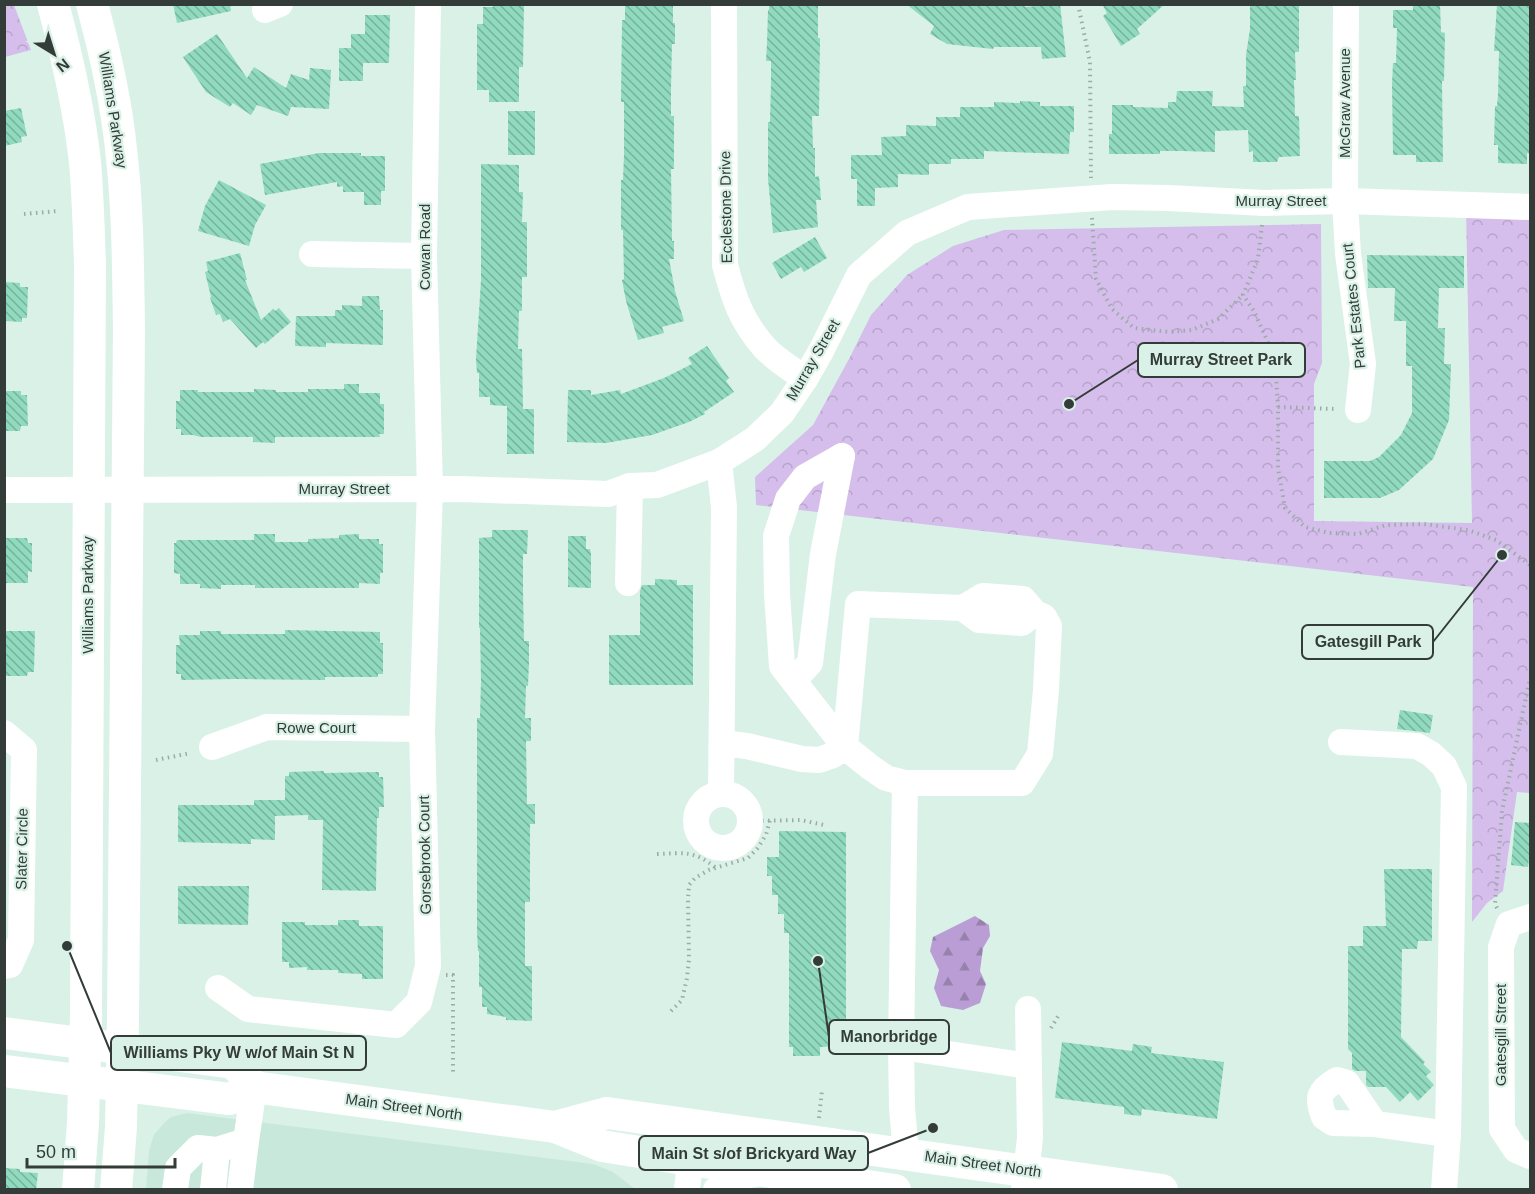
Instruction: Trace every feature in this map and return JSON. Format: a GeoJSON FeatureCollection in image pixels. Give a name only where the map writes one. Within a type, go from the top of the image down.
{"type":"FeatureCollection","features":[{"type":"Feature","properties":{"kind":"main road","name":"Williams Parkway"},"geometry":{"type":"LineString","coordinates":[[53,4],[68,59],[76,102],[84,160],[90,267],[85,1044],[83,1124],[78,1190]]}},
{"type":"Feature","properties":{"kind":"main road","name":"Williams Parkway"},"geometry":{"type":"LineString","coordinates":[[92,4],[113,90],[124,175],[127,228],[129,328],[123,1049],[121,1127],[116,1190]]}},
{"type":"Feature","properties":{"kind":"main road"},"geometry":{"type":"LineString","coordinates":[[4,1034],[234,1063],[254,1087],[230,1099],[4,1071]]}},
{"type":"Feature","properties":{"kind":"main road","name":"Main Street North"},"geometry":{"type":"LineString","coordinates":[[254,1087],[555,1127],[602,1146],[689,1175],[769,1172],[895,1190]]}},
{"type":"Feature","properties":{"kind":"main road","name":"Main Street North"},"geometry":{"type":"LineString","coordinates":[[555,1127],[607,1113],[906,1154],[1025,1180],[1162,1190]]}},
{"type":"Feature","properties":{"kind":"street","name":"Cowan Road"},"geometry":{"type":"LineString","coordinates":[[428,4],[424,256],[430,489]]}},
{"type":"Feature","properties":{"kind":"street","name":"Ecclestone Drive"},"geometry":{"type":"LineString","coordinates":[[724,4],[725,265],[741,316],[766,349],[805,379]]}},
{"type":"Feature","properties":{"kind":"street","name":"McGraw Avenue"},"geometry":{"type":"LineString","coordinates":[[1345,201],[1346,4]]}},
{"type":"Feature","properties":{"kind":"street","name":"Murray Street"},"geometry":{"type":"LineString","coordinates":[[4,489],[430,489],[608,494],[630,486],[657,485],[719,462],[755,439],[782,413],[805,379],[859,275],[907,233],[968,207],[1112,197],[1264,203],[1345,201],[1530,207]]}},
{"type":"Feature","properties":{"kind":"street","name":"Park Estates Court"},"geometry":{"type":"LineString","coordinates":[[1345,201],[1348,254],[1363,364],[1358,410]]}},
{"type":"Feature","properties":{"kind":"street"},"geometry":{"type":"LineString","coordinates":[[312,254],[424,256]]}},
{"type":"Feature","properties":{"kind":"street"},"geometry":{"type":"LineString","coordinates":[[794,680],[810,663],[823,554],[842,456],[805,477],[788,499],[776,536],[782,666],[845,747],[886,778],[904,783],[1022,783],[1040,754],[1049,626],[1044,617],[1035,613],[1023,599],[983,596],[963,608],[858,604],[845,747]]}},
{"type":"Feature","properties":{"kind":"street"},"geometry":{"type":"LineString","coordinates":[[719,462],[724,507],[721,794]]}},
{"type":"Feature","properties":{"kind":"street"},"geometry":{"type":"LineString","coordinates":[[628,583],[630,486]]}},
{"type":"Feature","properties":{"kind":"street","name":"Gorsebrook Court"},"geometry":{"type":"LineString","coordinates":[[218,988],[248,1009],[396,1025],[418,1002],[428,966],[422,729],[430,489]]}},
{"type":"Feature","properties":{"kind":"street","name":"Rowe Court"},"geometry":{"type":"LineString","coordinates":[[212,747],[267,728],[422,729]]}},
{"type":"Feature","properties":{"kind":"street","name":"Slater Circle"},"geometry":{"type":"LineString","coordinates":[[4,733],[24,750],[21,940],[10,965],[4,966]]}},
{"type":"Feature","properties":{"kind":"street"},"geometry":{"type":"LineString","coordinates":[[1341,742],[1417,746],[1431,754],[1444,766],[1454,787],[1448,1134],[1444,1190]]}},
{"type":"Feature","properties":{"kind":"street"},"geometry":{"type":"LineString","coordinates":[[722,743],[747,746],[802,759],[819,760],[845,747]]}},
{"type":"Feature","properties":{"kind":"street"},"geometry":{"type":"LineString","coordinates":[[904,783],[901,1047],[902,1107],[906,1154]]}},
{"type":"Feature","properties":{"kind":"street"},"geometry":{"type":"LineString","coordinates":[[721,794],[731,795],[740,800],[747,807],[750,817],[760,820],[750,827],[738,844],[719,849],[701,839],[696,830],[695,820],[697,810],[703,801],[721,794]]}},
{"type":"Feature","properties":{"kind":"street","name":"Gatesgill Street"},"geometry":{"type":"LineString","coordinates":[[1520,920],[1501,947],[1502,1129],[1516,1150],[1530,1156]]}},
{"type":"Feature","properties":{"kind":"street"},"geometry":{"type":"LineString","coordinates":[[1025,1180],[1030,1138],[1028,1010]]}},
{"type":"Feature","properties":{"kind":"street"},"geometry":{"type":"LineString","coordinates":[[901,1047],[1029,1066]]}},
{"type":"Feature","properties":{"kind":"street"},"geometry":{"type":"LineString","coordinates":[[240,1190],[254,1087]]}},
{"type":"Feature","properties":{"kind":"street"},"geometry":{"type":"LineString","coordinates":[[1375,1124],[1448,1134]]}},
{"type":"Feature","properties":{"kind":"street"},"geometry":{"type":"LineString","coordinates":[[689,1175],[694,1125]]}},
{"type":"Feature","properties":{"kind":"street"},"geometry":{"type":"LineString","coordinates":[[175,1190],[178,1168],[198,1148],[217,1150],[246,1141]]}},
{"type":"Feature","properties":{"kind":"street"},"geometry":{"type":"LineString","coordinates":[[213,1190],[217,1150]]}},
{"type":"Feature","properties":{"kind":"street"},"geometry":{"type":"LineString","coordinates":[[716,1190],[729,1179],[769,1172]]}},
{"type":"Feature","properties":{"kind":"path"},"geometry":{"type":"LineString","coordinates":[[1264,203],[1258,259],[1243,295],[1254,311],[1275,358],[1278,468],[1285,508],[1305,527],[1329,533],[1358,534],[1386,525],[1424,524],[1468,530],[1496,540],[1530,565]]}},
{"type":"Feature","properties":{"kind":"path"},"geometry":{"type":"LineString","coordinates":[[24,214],[58,211]]}},
{"type":"Feature","properties":{"kind":"path"},"geometry":{"type":"LineString","coordinates":[[1278,407],[1358,410]]}},
{"type":"Feature","properties":{"kind":"path"},"geometry":{"type":"LineString","coordinates":[[1520,920],[1495,904],[1503,811],[1530,678]]}},
{"type":"Feature","properties":{"kind":"path"},"geometry":{"type":"LineString","coordinates":[[156,760],[212,747]]}},
{"type":"Feature","properties":{"kind":"path"},"geometry":{"type":"LineString","coordinates":[[671,1011],[682,1000],[687,978],[689,885],[695,878],[709,870],[748,858],[758,849],[766,835],[760,820],[801,820],[824,825]]}},
{"type":"Feature","properties":{"kind":"path"},"geometry":{"type":"LineString","coordinates":[[657,854],[693,854],[717,869]]}},
{"type":"Feature","properties":{"kind":"path"},"geometry":{"type":"LineString","coordinates":[[425,976],[453,975],[453,1073]]}},
{"type":"Feature","properties":{"kind":"path"},"geometry":{"type":"LineString","coordinates":[[819,1119],[822,1090]]}},
{"type":"Feature","properties":{"kind":"shaded area"},"geometry":{"type":"Polygon","coordinates":[[[187,1113],[593,1164],[613,1172],[635,1189],[146,1190],[149,1150],[154,1135],[171,1117],[187,1113]]]}},
{"type":"Feature","properties":{"kind":"green space"},"geometry":{"type":"Polygon","coordinates":[[[5,4],[14,5],[31,50],[5,57],[5,4]]]}},
{"type":"Feature","properties":{"kind":"green space"},"geometry":{"type":"Polygon","coordinates":[[[1466,206],[1530,207],[1530,793],[1517,792],[1503,891],[1487,903],[1472,922],[1473,587],[756,505],[755,477],[813,425],[871,315],[907,275],[953,246],[1004,230],[1321,224],[1322,363],[1314,384],[1314,521],[1472,523],[1466,206]]]}},
{"type":"Feature","properties":{"kind":"green space"},"geometry":{"type":"Polygon","coordinates":[[[975,916],[989,925],[990,936],[983,948],[980,971],[986,984],[980,1003],[963,1010],[941,1006],[934,988],[939,970],[930,951],[933,937],[975,916]]]}},
{"type":"Feature","properties":{"kind":"building"},"geometry":{"type":"Polygon","coordinates":[[[173,4],[230,4],[231,11],[177,23],[173,4]]]}},
{"type":"Feature","properties":{"kind":"building"},"geometry":{"type":"Polygon","coordinates":[[[493,4],[524,4],[523,67],[519,67],[519,102],[489,102],[489,90],[477,90],[477,24],[483,24],[483,7],[493,7],[493,4]]]}},
{"type":"Feature","properties":{"kind":"building"},"geometry":{"type":"Polygon","coordinates":[[[625,4],[673,4],[673,23],[675,23],[671,89],[671,116],[674,116],[674,169],[671,169],[674,259],[669,259],[684,321],[662,327],[664,333],[638,340],[622,280],[624,279],[621,180],[623,180],[624,155],[624,102],[621,102],[622,20],[625,20],[625,4]]]}},
{"type":"Feature","properties":{"kind":"building"},"geometry":{"type":"Polygon","coordinates":[[[769,4],[818,4],[818,38],[820,38],[819,116],[812,116],[815,177],[819,176],[821,200],[816,200],[818,227],[773,233],[768,178],[771,61],[766,61],[769,4]]]}},
{"type":"Feature","properties":{"kind":"building"},"geometry":{"type":"Polygon","coordinates":[[[906,4],[1025,4],[1025,7],[1060,4],[1066,57],[1042,59],[1041,47],[994,47],[993,49],[947,44],[930,34],[934,26],[906,4]]]}},
{"type":"Feature","properties":{"kind":"building"},"geometry":{"type":"Polygon","coordinates":[[[1102,4],[1165,4],[1137,29],[1140,34],[1121,46],[1103,16],[1107,13],[1102,4]]]}},
{"type":"Feature","properties":{"kind":"building"},"geometry":{"type":"Polygon","coordinates":[[[1250,4],[1299,4],[1299,52],[1295,52],[1296,80],[1294,80],[1295,116],[1299,116],[1300,156],[1279,157],[1277,162],[1253,162],[1253,151],[1249,152],[1248,130],[1215,131],[1215,152],[1160,151],[1160,154],[1109,154],[1112,105],[1168,108],[1168,102],[1176,102],[1177,91],[1213,91],[1212,106],[1244,107],[1243,86],[1246,86],[1250,4]]]}},
{"type":"Feature","properties":{"kind":"building"},"geometry":{"type":"Polygon","coordinates":[[[1413,4],[1440,4],[1441,32],[1445,33],[1444,81],[1442,81],[1443,162],[1416,162],[1416,155],[1393,155],[1392,84],[1393,63],[1396,63],[1397,28],[1393,28],[1393,10],[1413,10],[1413,4]]]}},
{"type":"Feature","properties":{"kind":"building"},"geometry":{"type":"Polygon","coordinates":[[[1497,4],[1529,4],[1530,154],[1527,153],[1527,164],[1498,163],[1498,145],[1494,145],[1499,51],[1494,51],[1497,4]]]}},
{"type":"Feature","properties":{"kind":"building"},"geometry":{"type":"Polygon","coordinates":[[[365,15],[390,15],[389,63],[363,63],[363,81],[339,81],[339,48],[351,48],[351,34],[365,34],[365,15]]]}},
{"type":"Feature","properties":{"kind":"building"},"geometry":{"type":"Polygon","coordinates":[[[217,34],[247,78],[254,67],[286,88],[291,74],[309,80],[310,68],[331,70],[329,109],[291,107],[288,116],[257,105],[251,115],[233,103],[230,107],[206,92],[183,57],[217,34]]]}},
{"type":"Feature","properties":{"kind":"building"},"geometry":{"type":"Polygon","coordinates":[[[1020,101],[1040,102],[1040,106],[1074,106],[1074,132],[1070,132],[1069,154],[984,151],[984,159],[951,159],[951,164],[929,164],[929,175],[898,174],[898,187],[875,188],[875,206],[857,206],[857,179],[851,179],[851,155],[882,155],[881,137],[906,136],[906,125],[936,126],[936,117],[960,117],[960,107],[994,107],[994,102],[1020,103],[1020,101]]]}},
{"type":"Feature","properties":{"kind":"building"},"geometry":{"type":"Polygon","coordinates":[[[21,108],[27,136],[21,137],[22,142],[4,146],[4,111],[21,108]]]}},
{"type":"Feature","properties":{"kind":"building"},"geometry":{"type":"Polygon","coordinates":[[[508,111],[535,111],[535,155],[508,155],[508,111]]]}},
{"type":"Feature","properties":{"kind":"building"},"geometry":{"type":"Polygon","coordinates":[[[319,153],[361,153],[361,156],[385,156],[385,191],[381,191],[381,205],[364,205],[364,192],[343,192],[343,186],[337,187],[337,182],[265,195],[260,164],[319,153]]]}},
{"type":"Feature","properties":{"kind":"building"},"geometry":{"type":"Polygon","coordinates":[[[481,164],[519,165],[519,192],[523,192],[522,222],[527,222],[527,277],[522,277],[522,311],[519,311],[518,349],[522,349],[523,409],[534,409],[534,454],[507,454],[507,406],[490,405],[490,397],[479,397],[479,373],[477,373],[476,359],[481,280],[481,164]]]}},
{"type":"Feature","properties":{"kind":"building"},"geometry":{"type":"Polygon","coordinates":[[[219,180],[266,205],[255,225],[249,246],[198,231],[205,206],[219,180]]]}},
{"type":"Feature","properties":{"kind":"building"},"geometry":{"type":"Polygon","coordinates":[[[815,237],[827,258],[804,272],[801,267],[781,279],[772,263],[815,237]]]}},
{"type":"Feature","properties":{"kind":"building"},"geometry":{"type":"Polygon","coordinates":[[[240,253],[247,280],[245,280],[261,320],[273,309],[275,311],[279,308],[291,322],[265,344],[263,342],[256,348],[230,319],[223,322],[220,314],[216,315],[205,272],[208,271],[206,262],[240,253]]]}},
{"type":"Feature","properties":{"kind":"building"},"geometry":{"type":"Polygon","coordinates":[[[1367,255],[1464,256],[1464,288],[1439,288],[1438,328],[1445,328],[1444,364],[1451,364],[1449,420],[1433,459],[1399,490],[1380,498],[1324,498],[1324,461],[1370,461],[1379,457],[1401,435],[1412,413],[1412,366],[1406,366],[1406,321],[1394,321],[1395,288],[1368,288],[1367,255]]]}},
{"type":"Feature","properties":{"kind":"building"},"geometry":{"type":"Polygon","coordinates":[[[4,282],[20,283],[20,287],[28,287],[27,318],[22,318],[22,322],[4,321],[4,282]]]}},
{"type":"Feature","properties":{"kind":"building"},"geometry":{"type":"Polygon","coordinates":[[[362,296],[379,296],[380,310],[383,310],[383,345],[326,343],[326,347],[295,346],[296,316],[335,316],[335,310],[342,310],[342,305],[362,306],[362,296]]]}},
{"type":"Feature","properties":{"kind":"building"},"geometry":{"type":"Polygon","coordinates":[[[707,346],[729,378],[726,381],[734,392],[704,412],[705,414],[652,435],[606,443],[567,442],[568,390],[591,390],[591,395],[620,390],[621,394],[664,378],[692,364],[688,358],[707,346]]]}},
{"type":"Feature","properties":{"kind":"building"},"geometry":{"type":"Polygon","coordinates":[[[344,384],[359,384],[359,393],[380,393],[380,404],[384,404],[384,434],[379,434],[380,437],[275,437],[275,443],[253,442],[253,437],[181,435],[181,429],[176,429],[176,401],[180,401],[180,390],[254,392],[254,389],[308,392],[308,389],[344,389],[344,384]]]}},
{"type":"Feature","properties":{"kind":"building"},"geometry":{"type":"Polygon","coordinates":[[[4,391],[21,391],[21,395],[27,395],[28,426],[21,426],[20,431],[4,431],[4,391]]]}},
{"type":"Feature","properties":{"kind":"building"},"geometry":{"type":"Polygon","coordinates":[[[492,530],[528,530],[527,554],[523,554],[524,641],[529,641],[525,718],[531,718],[531,741],[526,741],[527,804],[535,804],[535,824],[530,824],[530,902],[525,902],[525,966],[532,966],[532,1021],[506,1020],[506,1017],[487,1014],[487,1007],[482,1007],[482,987],[479,987],[477,718],[480,718],[481,681],[479,538],[492,537],[492,530]]]}},
{"type":"Feature","properties":{"kind":"building"},"geometry":{"type":"Polygon","coordinates":[[[254,534],[275,534],[275,542],[308,542],[308,539],[339,538],[339,535],[359,534],[359,539],[379,539],[379,544],[383,544],[383,573],[380,573],[380,584],[359,583],[359,588],[255,588],[255,585],[221,585],[221,589],[200,588],[200,584],[180,584],[180,574],[174,573],[174,543],[177,540],[254,540],[254,534]]]}},
{"type":"Feature","properties":{"kind":"building"},"geometry":{"type":"Polygon","coordinates":[[[568,536],[586,536],[586,549],[590,549],[591,554],[591,588],[568,587],[568,536]]]}},
{"type":"Feature","properties":{"kind":"building"},"geometry":{"type":"Polygon","coordinates":[[[4,538],[27,538],[28,543],[32,543],[32,572],[28,571],[28,583],[4,583],[4,538]]]}},
{"type":"Feature","properties":{"kind":"building"},"geometry":{"type":"Polygon","coordinates":[[[655,579],[677,580],[677,585],[693,585],[693,685],[609,685],[609,635],[640,635],[640,591],[642,585],[655,585],[655,579]]]}},
{"type":"Feature","properties":{"kind":"building"},"geometry":{"type":"Polygon","coordinates":[[[285,630],[380,632],[380,643],[383,643],[383,674],[378,674],[378,677],[325,677],[325,680],[181,680],[181,674],[176,674],[176,645],[180,645],[179,635],[200,635],[200,631],[221,631],[221,634],[285,634],[285,630]]]}},
{"type":"Feature","properties":{"kind":"building"},"geometry":{"type":"Polygon","coordinates":[[[4,631],[35,631],[34,672],[28,672],[27,676],[4,676],[4,631]]]}},
{"type":"Feature","properties":{"kind":"building"},"geometry":{"type":"Polygon","coordinates":[[[1400,710],[1433,715],[1430,733],[1397,729],[1400,710]]]}},
{"type":"Feature","properties":{"kind":"building"},"geometry":{"type":"Polygon","coordinates":[[[324,771],[324,773],[379,772],[379,777],[383,777],[384,807],[379,807],[379,818],[377,818],[376,891],[322,890],[323,820],[308,820],[308,815],[275,816],[275,840],[251,839],[251,844],[178,842],[178,805],[254,805],[254,800],[285,800],[285,776],[289,776],[289,772],[324,771]]]}},
{"type":"Feature","properties":{"kind":"building"},"geometry":{"type":"Polygon","coordinates":[[[1515,822],[1530,823],[1528,867],[1511,865],[1515,822]]]}},
{"type":"Feature","properties":{"kind":"building"},"geometry":{"type":"Polygon","coordinates":[[[779,831],[846,832],[846,1046],[820,1047],[820,1056],[793,1056],[793,1047],[789,1047],[789,933],[784,933],[784,914],[778,914],[778,895],[772,895],[772,876],[767,876],[767,857],[779,857],[779,831]]]}},
{"type":"Feature","properties":{"kind":"building"},"geometry":{"type":"Polygon","coordinates":[[[1384,869],[1432,869],[1432,941],[1418,941],[1417,949],[1402,949],[1401,1037],[1425,1062],[1423,1064],[1431,1072],[1426,1076],[1434,1085],[1418,1101],[1410,1092],[1400,1102],[1386,1087],[1368,1087],[1366,1071],[1352,1069],[1352,1053],[1348,1049],[1348,946],[1363,946],[1363,926],[1386,926],[1384,869]]]}},
{"type":"Feature","properties":{"kind":"building"},"geometry":{"type":"Polygon","coordinates":[[[178,886],[249,886],[248,925],[178,924],[178,886]]]}},
{"type":"Feature","properties":{"kind":"building"},"geometry":{"type":"Polygon","coordinates":[[[338,920],[359,920],[359,926],[383,926],[383,979],[362,979],[362,974],[338,973],[338,970],[289,968],[289,962],[282,962],[282,922],[338,925],[338,920]]]}},
{"type":"Feature","properties":{"kind":"building"},"geometry":{"type":"Polygon","coordinates":[[[1062,1042],[1132,1051],[1133,1044],[1152,1047],[1151,1053],[1224,1062],[1217,1119],[1142,1109],[1141,1116],[1124,1114],[1124,1107],[1055,1098],[1062,1042]]]}},
{"type":"Feature","properties":{"kind":"building"},"geometry":{"type":"Polygon","coordinates":[[[4,1168],[38,1173],[36,1190],[4,1190],[4,1168]]]}},
{"type":"Feature","properties":{"kind":"place","name":"Murray Street Park"},"geometry":{"type":"Point","coordinates":[1069,404]}},
{"type":"Feature","properties":{"kind":"place","name":"Gatesgill Park"},"geometry":{"type":"Point","coordinates":[1502,555]}},
{"type":"Feature","properties":{"kind":"place","name":"Williams Pky W w/of Main St N"},"geometry":{"type":"Point","coordinates":[67,946]}},
{"type":"Feature","properties":{"kind":"place","name":"Manorbridge"},"geometry":{"type":"Point","coordinates":[818,961]}},
{"type":"Feature","properties":{"kind":"place","name":"Main St s/of Brickyard Way"},"geometry":{"type":"Point","coordinates":[933,1128]}}]}
